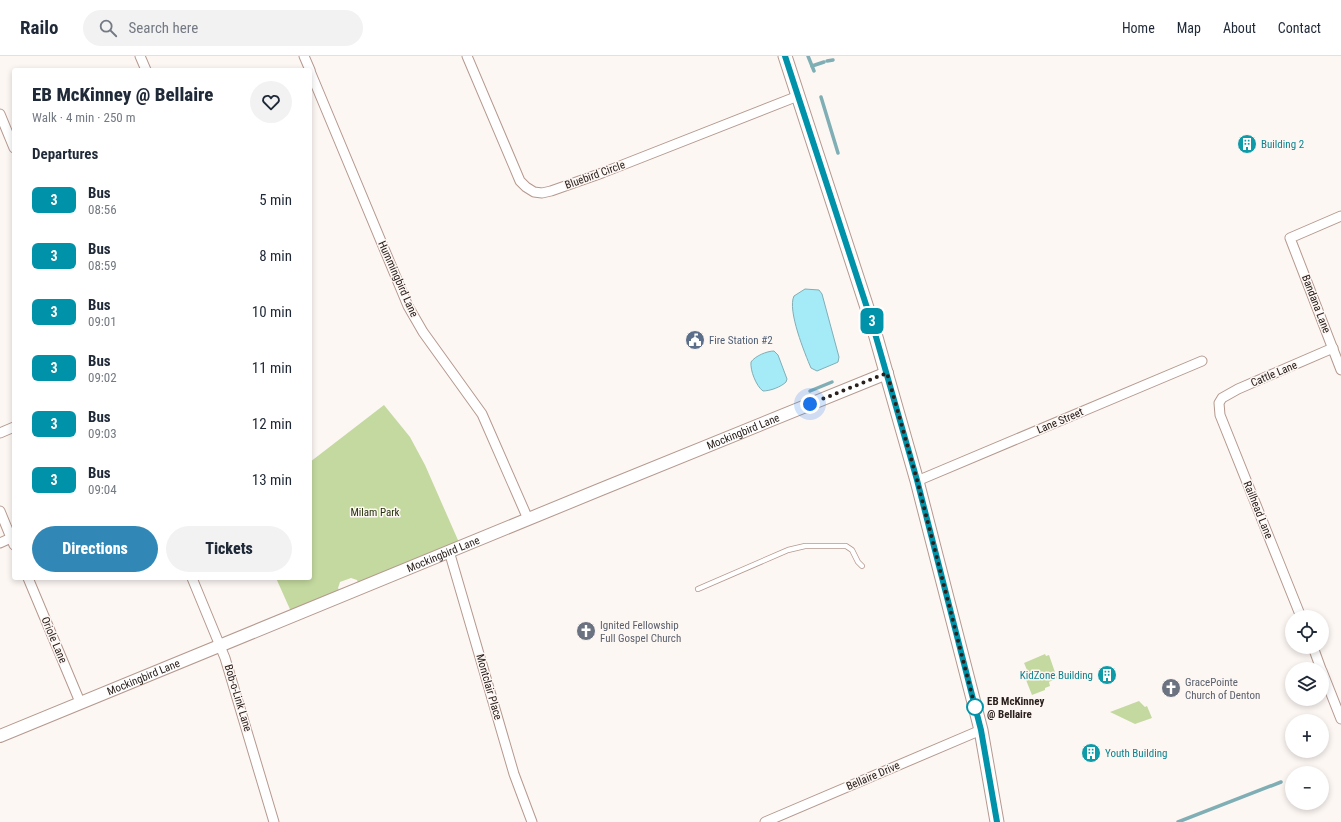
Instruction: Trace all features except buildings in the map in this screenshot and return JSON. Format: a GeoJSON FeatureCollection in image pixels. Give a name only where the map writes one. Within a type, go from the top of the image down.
{"type":"FeatureCollection","features":[{"type":"Feature","properties":{"kind":"main road"},"geometry":{"type":"LineString","coordinates":[[785,56],[872,323],[917,480],[981,730],[997,822]]}},
{"type":"Feature","properties":{"kind":"street"},"geometry":{"type":"LineString","coordinates":[[140,56],[145,68]]}},
{"type":"Feature","properties":{"kind":"street","name":"Hummingbird Lane"},"geometry":{"type":"LineString","coordinates":[[304,56],[309,68]]}},
{"type":"Feature","properties":{"kind":"street","name":"Bluebird Circle"},"geometry":{"type":"LineString","coordinates":[[467,56],[520,181],[528,189],[539,193],[551,191],[602,173],[798,96]]}},
{"type":"Feature","properties":{"kind":"street","name":"Hummingbird Lane"},"geometry":{"type":"LineString","coordinates":[[312,75],[408,306],[423,332],[482,414],[528,519]]}},
{"type":"Feature","properties":{"kind":"street"},"geometry":{"type":"LineString","coordinates":[[0,114],[12,143]]}},
{"type":"Feature","properties":{"kind":"street","name":"Bandana Lane"},"geometry":{"type":"LineString","coordinates":[[1341,216],[1290,238],[1341,370]]}},
{"type":"Feature","properties":{"kind":"street","name":"Cattle Lane"},"geometry":{"type":"LineString","coordinates":[[1219,403],[1222,398],[1238,389],[1333,348]]}},
{"type":"Feature","properties":{"kind":"street","name":"Lane Street"},"geometry":{"type":"LineString","coordinates":[[917,480],[1202,361]]}},
{"type":"Feature","properties":{"kind":"street","name":"Mockingbird Lane"},"geometry":{"type":"LineString","coordinates":[[0,736],[887,373]]}},
{"type":"Feature","properties":{"kind":"street","name":"Railhead Lane"},"geometry":{"type":"LineString","coordinates":[[1219,403],[1220,414],[1298,610]]}},
{"type":"Feature","properties":{"kind":"street"},"geometry":{"type":"LineString","coordinates":[[0,433],[12,428]]}},
{"type":"Feature","properties":{"kind":"street"},"geometry":{"type":"LineString","coordinates":[[0,511],[12,539]]}},
{"type":"Feature","properties":{"kind":"street"},"geometry":{"type":"LineString","coordinates":[[0,543],[12,541]]}},
{"type":"Feature","properties":{"kind":"street","name":"Montclair Place"},"geometry":{"type":"LineString","coordinates":[[449,551],[514,774],[532,822]]}},
{"type":"Feature","properties":{"kind":"street","name":"Oriole Lane"},"geometry":{"type":"LineString","coordinates":[[29,580],[80,702]]}},
{"type":"Feature","properties":{"kind":"street","name":"Bob-o-Link Lane"},"geometry":{"type":"LineString","coordinates":[[193,580],[230,673],[274,822]]}},
{"type":"Feature","properties":{"kind":"street"},"geometry":{"type":"LineString","coordinates":[[1329,688],[1341,719]]}},
{"type":"Feature","properties":{"kind":"street","name":"Bellaire Drive"},"geometry":{"type":"LineString","coordinates":[[765,822],[981,730]]}},
{"type":"Feature","properties":{"kind":"lane"},"geometry":{"type":"LineString","coordinates":[[698,589],[788,550],[805,546],[846,546],[852,550],[858,562],[862,566]]}},
{"type":"Feature","properties":{"kind":"green space","name":"Milam Park"},"geometry":{"type":"Polygon","coordinates":[[[384,405],[410,437],[425,465],[461,547],[360,588],[357,580],[351,578],[340,582],[338,588],[342,596],[293,616],[277,580],[312,580],[312,460],[384,405]]]}},
{"type":"Feature","properties":{"kind":"green space"},"geometry":{"type":"Polygon","coordinates":[[[1045,654],[1046,656],[1049,655],[1057,678],[1049,682],[1050,686],[1045,688],[1045,690],[1032,695],[1026,680],[1028,678],[1024,663],[1045,654]]]}},
{"type":"Feature","properties":{"kind":"green space"},"geometry":{"type":"Polygon","coordinates":[[[1139,701],[1145,707],[1147,706],[1152,718],[1135,724],[1110,712],[1139,701]]]}},
{"type":"Feature","properties":{"kind":"water"},"geometry":{"type":"Polygon","coordinates":[[[805,289],[819,290],[822,294],[839,357],[838,362],[817,371],[811,368],[808,361],[801,343],[793,311],[792,303],[794,296],[805,289]]]}},
{"type":"Feature","properties":{"kind":"water"},"geometry":{"type":"Polygon","coordinates":[[[774,351],[778,355],[787,379],[784,384],[778,387],[763,391],[760,389],[754,378],[751,369],[751,362],[761,354],[774,351]]]}},
{"type":"Feature","properties":{"kind":"waterway"},"geometry":{"type":"LineString","coordinates":[[808,56],[814,71]]}},
{"type":"Feature","properties":{"kind":"waterway"},"geometry":{"type":"LineString","coordinates":[[827,61],[833,60]]}},
{"type":"Feature","properties":{"kind":"waterway"},"geometry":{"type":"LineString","coordinates":[[812,66],[824,62]]}},
{"type":"Feature","properties":{"kind":"waterway"},"geometry":{"type":"LineString","coordinates":[[821,97],[838,153]]}},
{"type":"Feature","properties":{"kind":"waterway"},"geometry":{"type":"LineString","coordinates":[[810,391],[832,382]]}},
{"type":"Feature","properties":{"kind":"waterway"},"geometry":{"type":"LineString","coordinates":[[1178,822],[1281,782]]}},
{"type":"Feature","properties":{"kind":"bus line","name":"3"},"geometry":{"type":"LineString","coordinates":[[785,56],[872,323],[917,480],[981,730],[989,767],[997,822]]}},
{"type":"Feature","properties":{"kind":"place","name":"Building 2"},"geometry":{"type":"Point","coordinates":[1247,144]}},
{"type":"Feature","properties":{"kind":"place","name":"Fire Station #2"},"geometry":{"type":"Point","coordinates":[695,340]}},
{"type":"Feature","properties":{"kind":"place","name":"Ignited Fellowship Full Gospel Church"},"geometry":{"type":"Point","coordinates":[586,631]}},
{"type":"Feature","properties":{"kind":"place","name":"KidZone Building"},"geometry":{"type":"Point","coordinates":[1107,675]}},
{"type":"Feature","properties":{"kind":"place","name":"GracePointe Church of Denton"},"geometry":{"type":"Point","coordinates":[1171,688]}},
{"type":"Feature","properties":{"kind":"place","name":"EB McKinney @ Bellaire"},"geometry":{"type":"Point","coordinates":[975,707]}},
{"type":"Feature","properties":{"kind":"place","name":"Youth Building"},"geometry":{"type":"Point","coordinates":[1091,753]}},
{"type":"Feature","properties":{"kind":"route"},"geometry":{"type":"LineString","coordinates":[[810,404],[887,373],[917,480],[975,707]]}}]}
